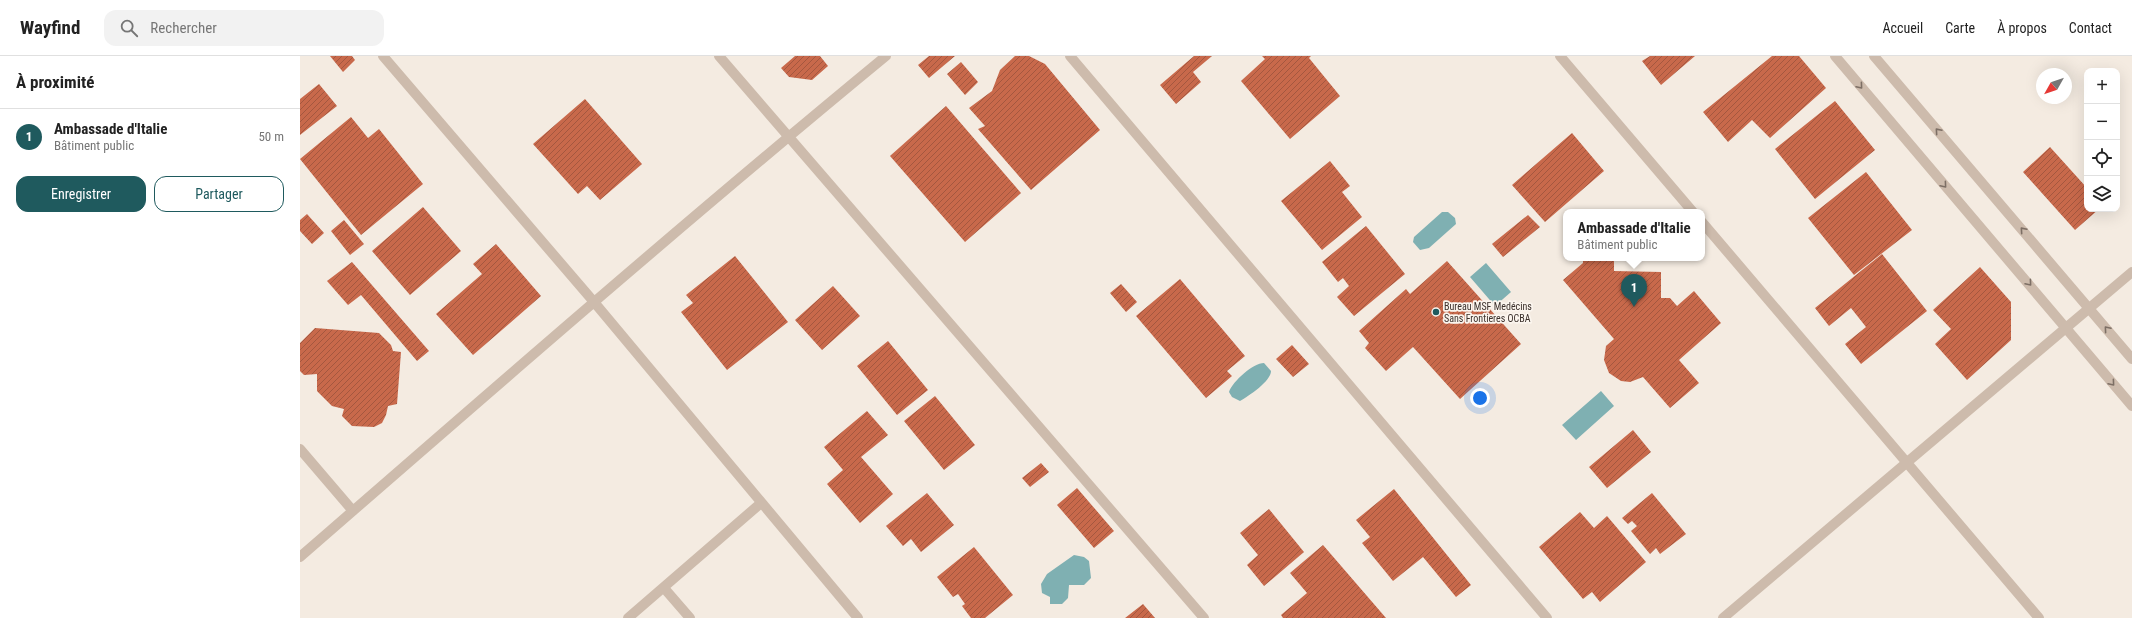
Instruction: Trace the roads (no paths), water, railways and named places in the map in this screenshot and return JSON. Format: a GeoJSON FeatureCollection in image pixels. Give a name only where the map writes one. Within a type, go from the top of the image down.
{"type":"FeatureCollection","features":[{"type":"Feature","properties":{"kind":"street"},"geometry":{"type":"LineString","coordinates":[[383,56],[594,302],[858,618]]}},
{"type":"Feature","properties":{"kind":"street"},"geometry":{"type":"LineString","coordinates":[[719,56],[1204,618]]}},
{"type":"Feature","properties":{"kind":"street"},"geometry":{"type":"LineString","coordinates":[[300,557],[594,302],[886,56]]}},
{"type":"Feature","properties":{"kind":"street"},"geometry":{"type":"LineString","coordinates":[[1070,56],[1547,618]]}},
{"type":"Feature","properties":{"kind":"street"},"geometry":{"type":"LineString","coordinates":[[1560,56],[1690,209]]}},
{"type":"Feature","properties":{"kind":"street"},"geometry":{"type":"LineString","coordinates":[[1835,56],[2132,406]]}},
{"type":"Feature","properties":{"kind":"street"},"geometry":{"type":"LineString","coordinates":[[1874,56],[2132,358]]}},
{"type":"Feature","properties":{"kind":"street"},"geometry":{"type":"LineString","coordinates":[[1705,226],[2039,618]]}},
{"type":"Feature","properties":{"kind":"street"},"geometry":{"type":"LineString","coordinates":[[1723,618],[2132,272]]}},
{"type":"Feature","properties":{"kind":"street"},"geometry":{"type":"LineString","coordinates":[[300,449],[353,511]]}},
{"type":"Feature","properties":{"kind":"street"},"geometry":{"type":"LineString","coordinates":[[628,618],[761,503]]}},
{"type":"Feature","properties":{"kind":"street"},"geometry":{"type":"LineString","coordinates":[[664,588],[690,618]]}},
{"type":"Feature","properties":{"kind":"water"},"geometry":{"type":"Polygon","coordinates":[[[1442,212],[1448,212],[1455,218],[1456,224],[1429,248],[1420,250],[1413,242],[1414,237],[1442,212]]]}},
{"type":"Feature","properties":{"kind":"water"},"geometry":{"type":"Polygon","coordinates":[[[1486,263],[1511,292],[1495,306],[1470,277],[1486,263]]]}},
{"type":"Feature","properties":{"kind":"water"},"geometry":{"type":"Polygon","coordinates":[[[1264,363],[1271,371],[1264,384],[1240,401],[1232,397],[1229,392],[1239,378],[1254,366],[1264,363]]]}},
{"type":"Feature","properties":{"kind":"water"},"geometry":{"type":"Polygon","coordinates":[[[1601,391],[1614,406],[1576,440],[1562,425],[1601,391]]]}},
{"type":"Feature","properties":{"kind":"water"},"geometry":{"type":"Polygon","coordinates":[[[1074,555],[1084,557],[1089,561],[1091,578],[1084,585],[1069,585],[1068,598],[1062,604],[1050,604],[1050,597],[1042,593],[1041,584],[1047,574],[1074,555]]]}},
{"type":"Feature","properties":{"kind":"place","name":"Ambassade d'Italie"},"geometry":{"type":"Point","coordinates":[1634,307]}},
{"type":"Feature","properties":{"kind":"place","name":"Bureau MSF Medécins Sans Frontieres OCBA"},"geometry":{"type":"Point","coordinates":[1436,312]}}]}
